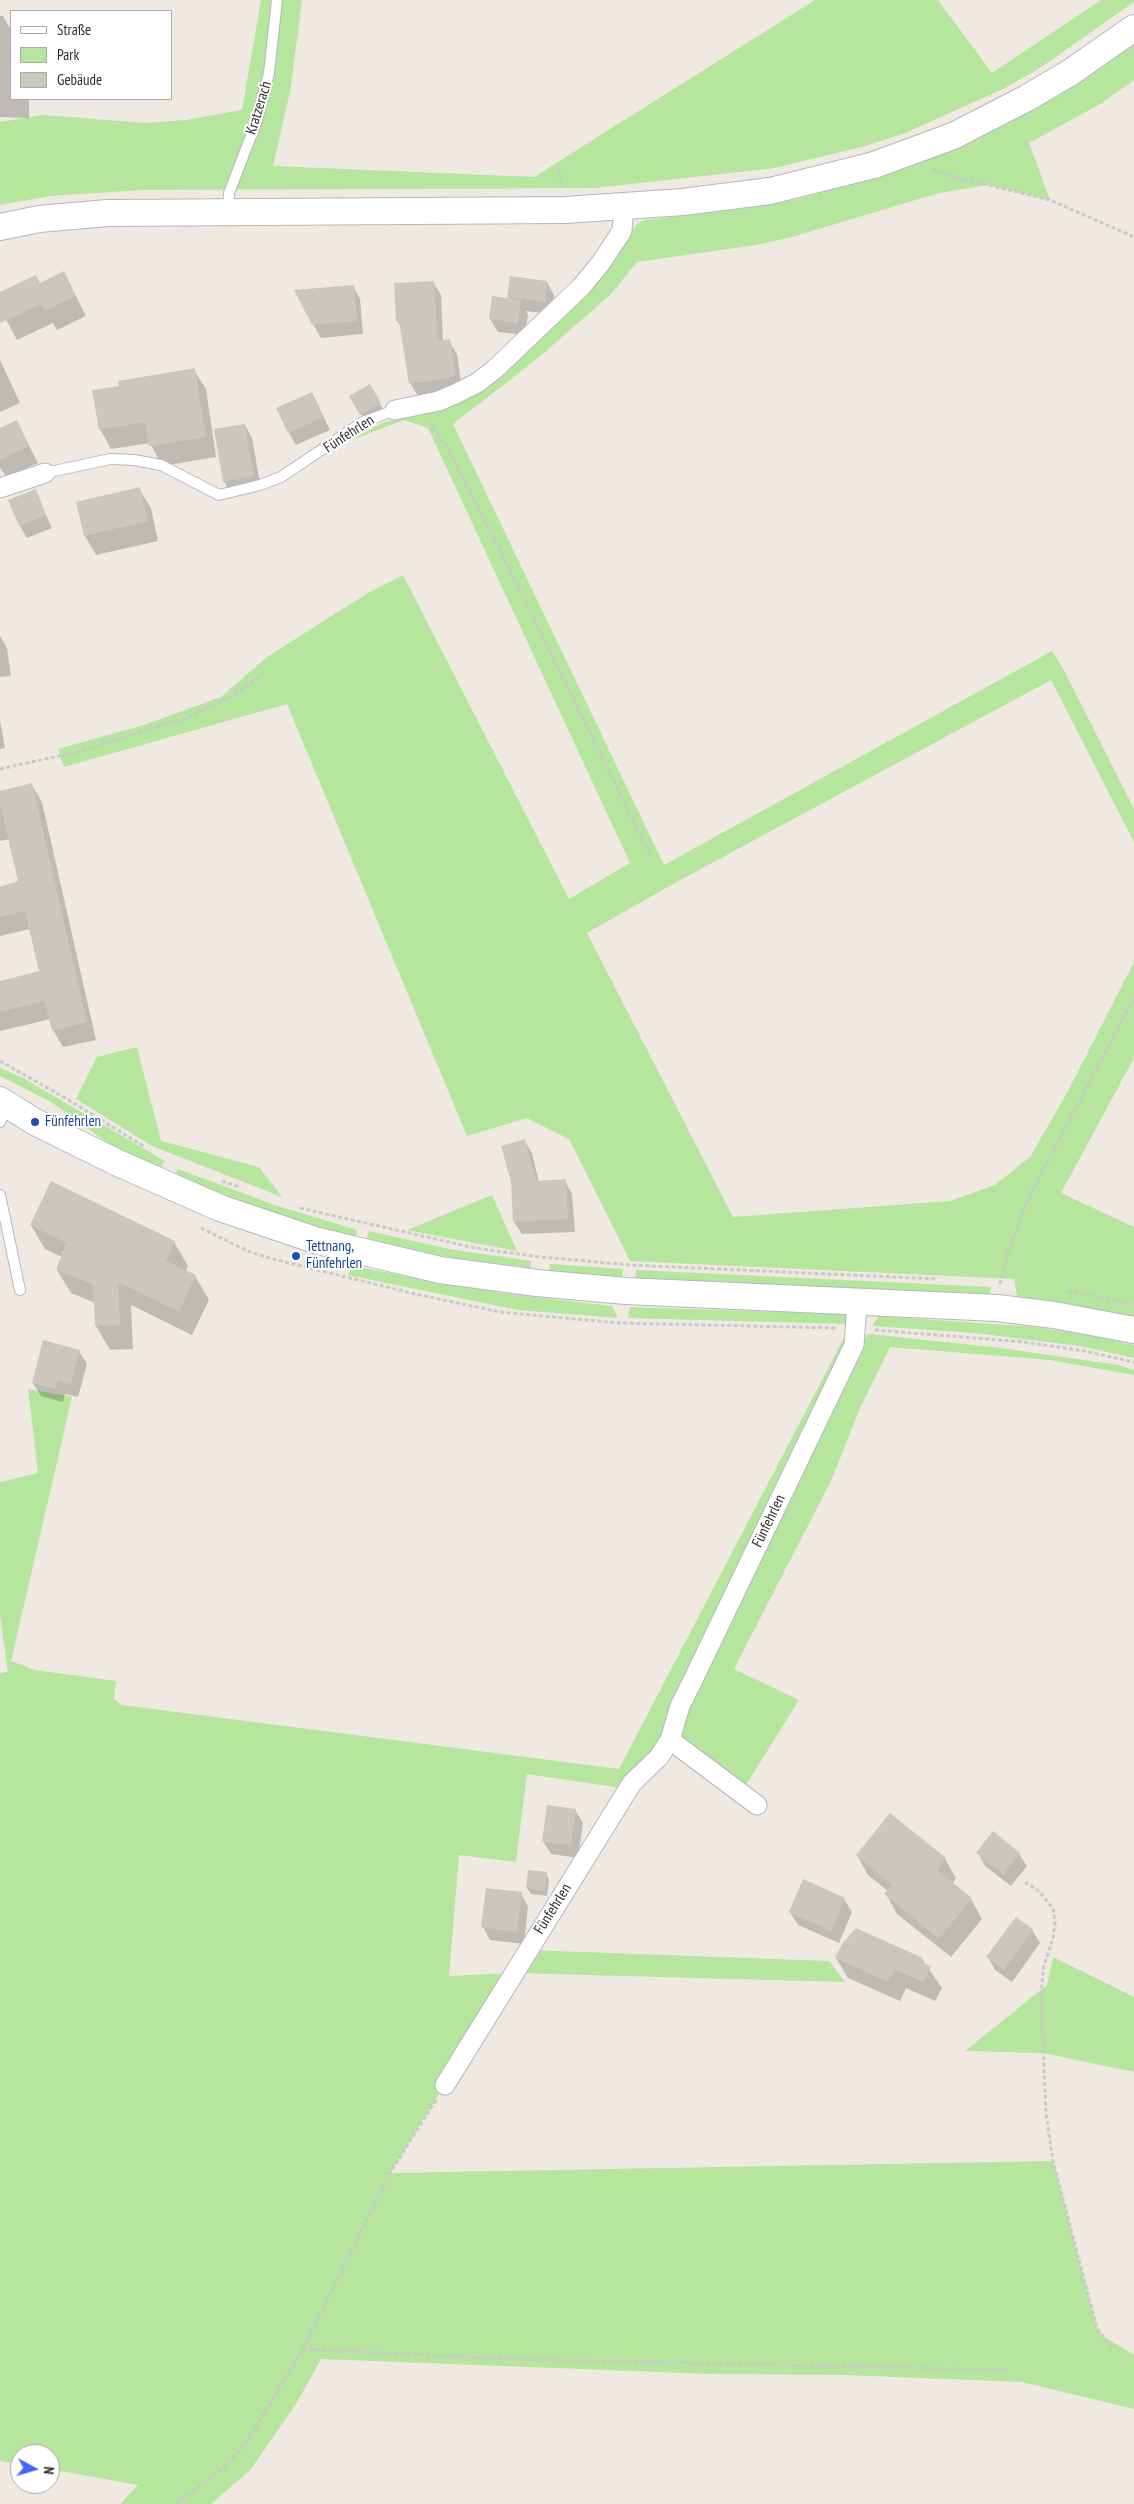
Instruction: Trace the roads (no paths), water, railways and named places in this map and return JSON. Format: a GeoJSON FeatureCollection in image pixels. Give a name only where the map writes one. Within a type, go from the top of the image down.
{"type":"FeatureCollection","features":[{"type":"Feature","properties":{"kind":"main road"},"geometry":{"type":"LineString","coordinates":[[0,227],[39,219],[108,213],[564,210],[624,206],[770,191],[840,175],[915,151],[953,136],[1027,98],[1071,72],[1134,28]]}},
{"type":"Feature","properties":{"kind":"main road"},"geometry":{"type":"LineString","coordinates":[[3,1109],[49,1129],[163,1185],[268,1225],[352,1250],[440,1270],[538,1283],[644,1292],[857,1300],[997,1308],[1054,1315],[1134,1330]]}},
{"type":"Feature","properties":{"kind":"street","name":"Fünfehrlen"},"geometry":{"type":"LineString","coordinates":[[403,409],[439,401],[477,383],[513,354],[582,287],[600,264],[622,231],[624,206]]}},
{"type":"Feature","properties":{"kind":"street","name":"Fünfehrlen"},"geometry":{"type":"LineString","coordinates":[[0,488],[45,473]]}},
{"type":"Feature","properties":{"kind":"street","name":"Fünfehrlen"},"geometry":{"type":"LineString","coordinates":[[445,2085],[632,1782],[659,1757],[670,1740],[680,1706],[690,1684],[854,1345],[857,1300]]}},
{"type":"Feature","properties":{"kind":"street"},"geometry":{"type":"LineString","coordinates":[[670,1740],[757,1805]]}},
{"type":"Feature","properties":{"kind":"lane","name":"Kratzerach"},"geometry":{"type":"LineString","coordinates":[[228,212],[228,193],[256,122],[269,73],[277,0]]}},
{"type":"Feature","properties":{"kind":"lane","name":"Fünfehrlen"},"geometry":{"type":"LineString","coordinates":[[45,473],[110,459],[134,460],[161,466],[219,495],[260,486],[280,477],[363,422],[403,409]]}},
{"type":"Feature","properties":{"kind":"lane"},"geometry":{"type":"LineString","coordinates":[[0,1195],[20,1290]]}},
{"type":"Feature","properties":{"kind":"place","name":"Fünfehrlen"},"geometry":{"type":"Point","coordinates":[35,1122]}},
{"type":"Feature","properties":{"kind":"place","name":"Tettnang, Fünfehrlen"},"geometry":{"type":"Point","coordinates":[296,1256]}}]}
